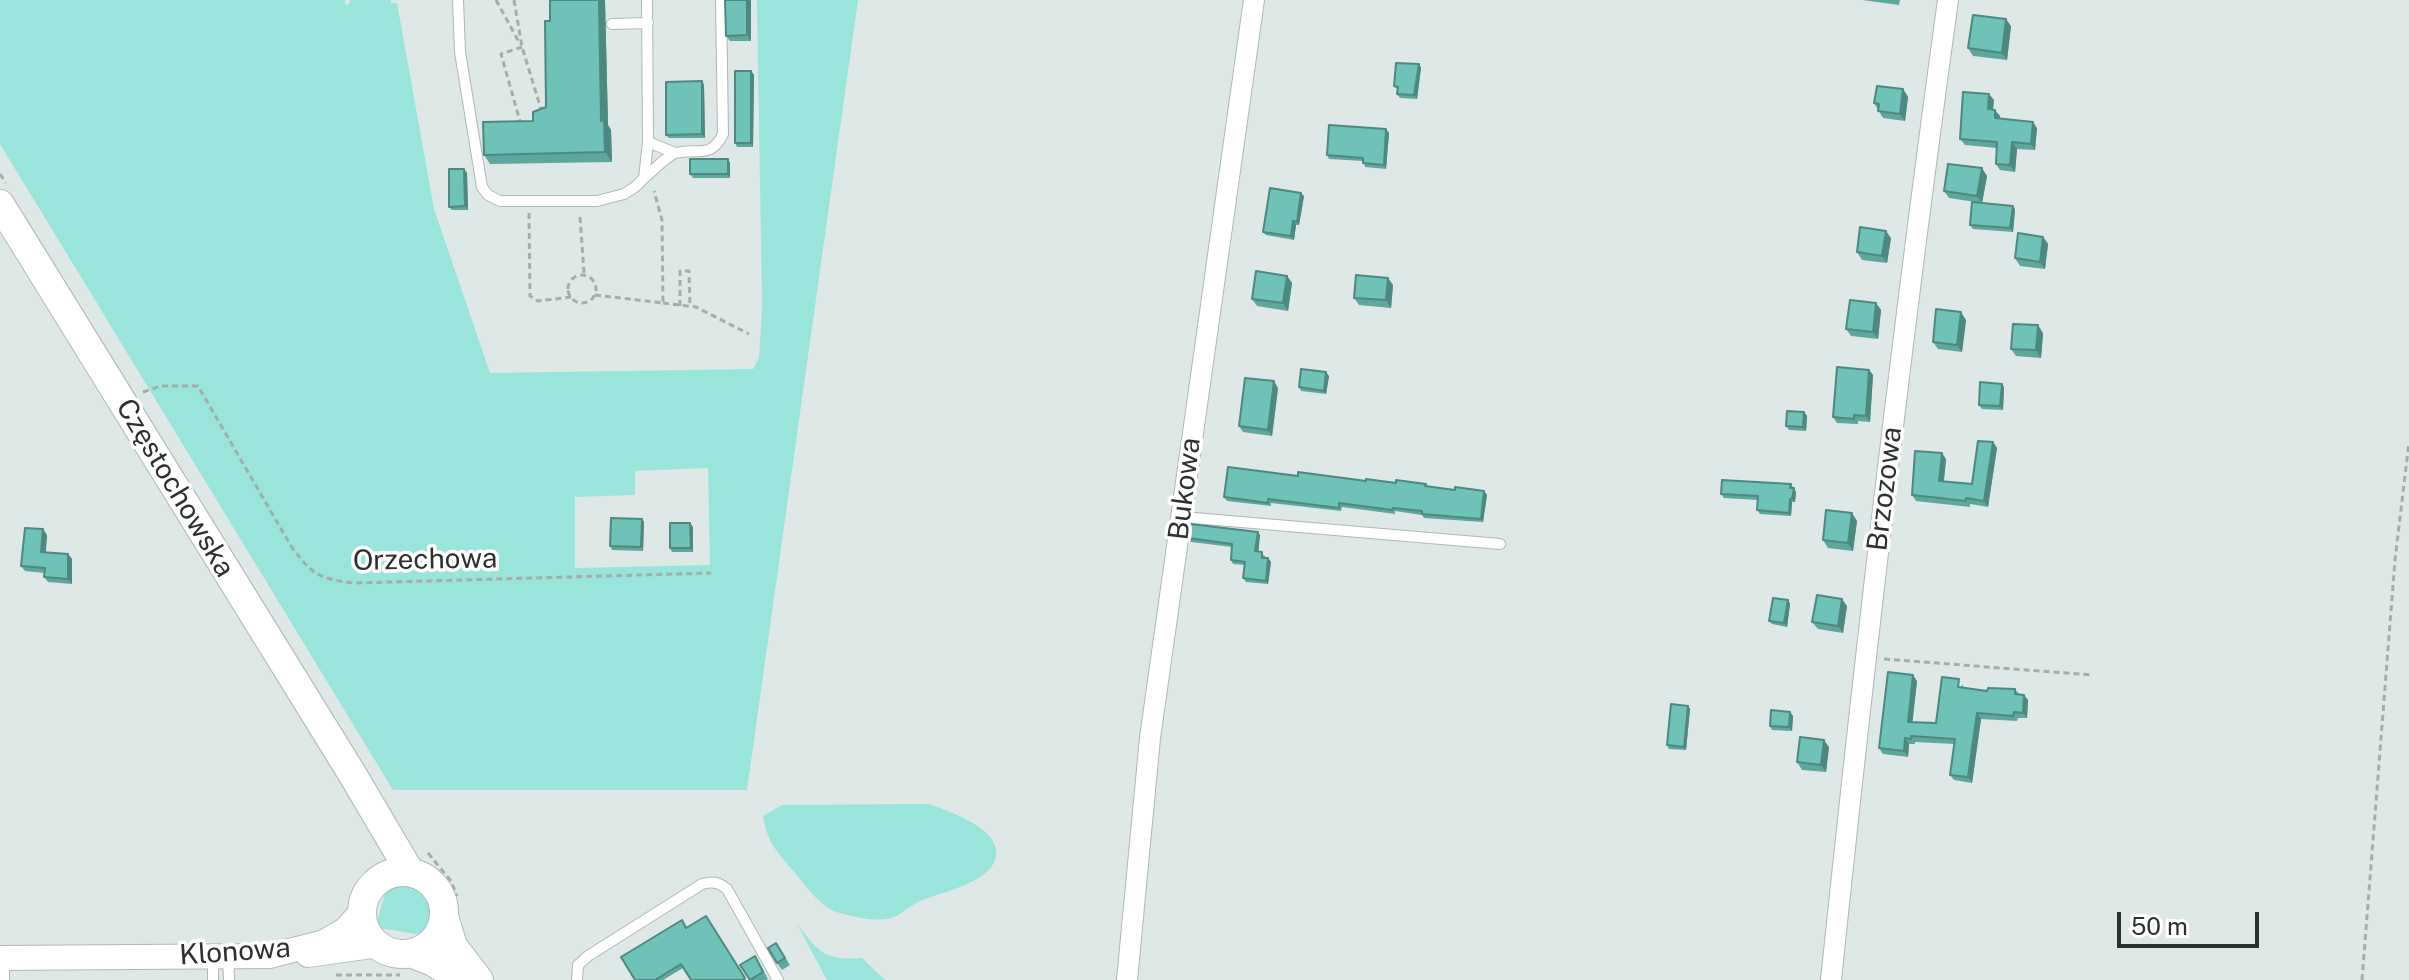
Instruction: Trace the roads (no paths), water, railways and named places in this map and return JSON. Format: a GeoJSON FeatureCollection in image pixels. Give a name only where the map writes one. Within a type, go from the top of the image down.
{"type":"FeatureCollection","features":[{"type":"Feature","properties":{"kind":"main road","name":"Częstochowska"},"geometry":{"type":"LineString","coordinates":[[0,204],[410,872]]}},
{"type":"Feature","properties":{"kind":"main road","name":"Częstochowska"},"geometry":{"type":"LineString","coordinates":[[351,772],[373,833],[379,860],[379,879]]}},
{"type":"Feature","properties":{"kind":"main road"},"geometry":{"type":"LineString","coordinates":[[444,916],[441,929],[424,949],[397,954],[379,945],[366,931],[362,911],[367,893],[379,879],[397,872],[421,876],[439,893],[453,946],[479,980]]}},
{"type":"Feature","properties":{"kind":"main road"},"geometry":{"type":"LineString","coordinates":[[411,953],[462,980]]}},
{"type":"Feature","properties":{"kind":"street","name":"Bukowa"},"geometry":{"type":"LineString","coordinates":[[1127,980],[1150,738],[1254,0]]}},
{"type":"Feature","properties":{"kind":"street","name":"Brzozowa"},"geometry":{"type":"LineString","coordinates":[[1831,980],[1865,657],[1948,0]]}},
{"type":"Feature","properties":{"kind":"street","name":"Klonowa"},"geometry":{"type":"LineString","coordinates":[[3,965],[221,968],[324,942],[345,930],[362,911]]}},
{"type":"Feature","properties":{"kind":"street"},"geometry":{"type":"LineString","coordinates":[[270,956],[338,952],[379,945]]}},
{"type":"Feature","properties":{"kind":"lane"},"geometry":{"type":"LineString","coordinates":[[458,0],[460,52],[479,176],[488,195],[500,201],[579,201],[615,197],[635,187],[675,153]]}},
{"type":"Feature","properties":{"kind":"lane"},"geometry":{"type":"LineString","coordinates":[[644,178],[648,142],[647,0]]}},
{"type":"Feature","properties":{"kind":"lane"},"geometry":{"type":"LineString","coordinates":[[648,142],[675,153],[702,152],[721,140],[721,0]]}},
{"type":"Feature","properties":{"kind":"lane"},"geometry":{"type":"LineString","coordinates":[[612,24],[648,23]]}},
{"type":"Feature","properties":{"kind":"lane"},"geometry":{"type":"LineString","coordinates":[[1182,517],[1500,544]]}},
{"type":"Feature","properties":{"kind":"lane"},"geometry":{"type":"LineString","coordinates":[[577,980],[578,965],[588,956],[702,884],[712,882],[720,883],[727,889],[778,980]]}}]}
